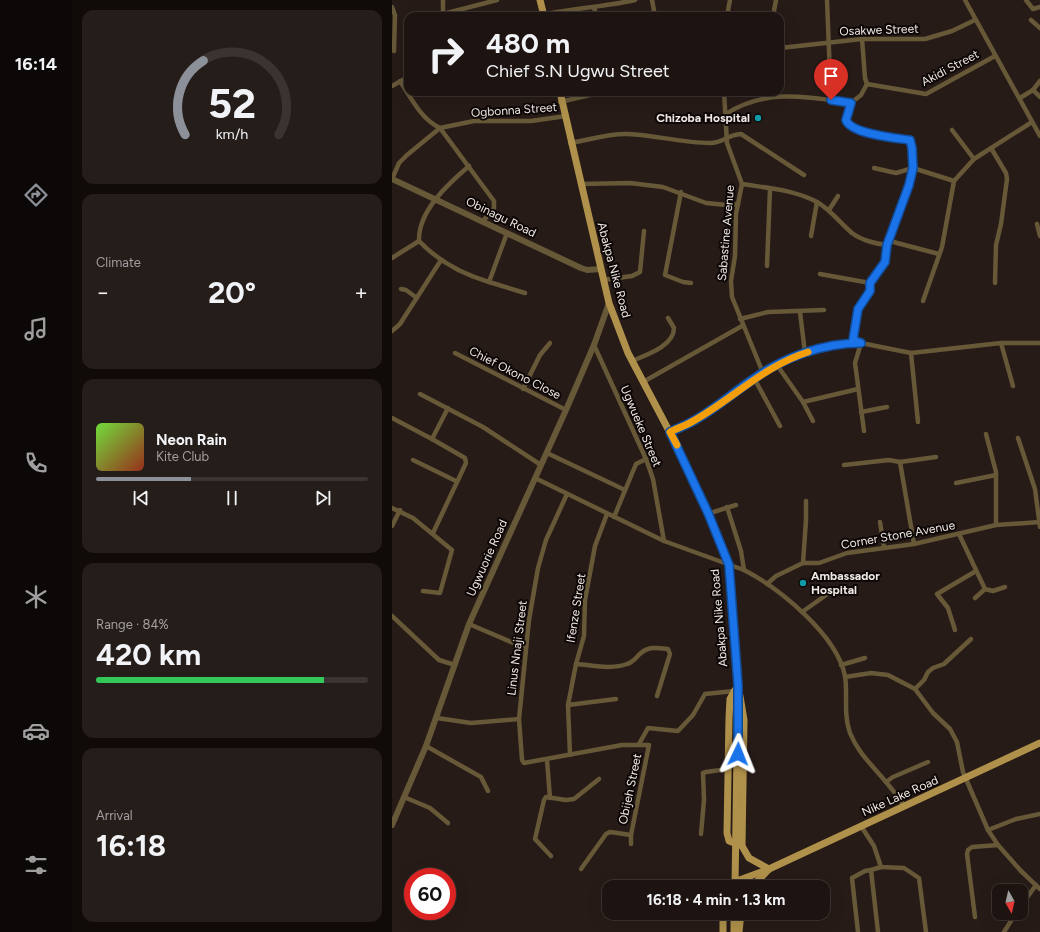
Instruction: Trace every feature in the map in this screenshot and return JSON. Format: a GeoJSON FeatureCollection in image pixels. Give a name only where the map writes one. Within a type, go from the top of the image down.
{"type":"FeatureCollection","features":[{"type":"Feature","properties":{"kind":"main road"},"geometry":{"type":"LineString","coordinates":[[537,0],[541,12]]}},
{"type":"Feature","properties":{"kind":"main road"},"geometry":{"type":"LineString","coordinates":[[540,0],[542,12]]}},
{"type":"Feature","properties":{"kind":"main road","name":"Abakpa Nike Road"},"geometry":{"type":"LineString","coordinates":[[559,96],[608,305],[627,356],[668,432]]}},
{"type":"Feature","properties":{"kind":"main road","name":"Abakpa Nike Road"},"geometry":{"type":"LineString","coordinates":[[599,269],[603,280],[608,305],[632,361],[668,432],[730,565],[736,691],[731,880]]}},
{"type":"Feature","properties":{"kind":"main road"},"geometry":{"type":"LineString","coordinates":[[742,846],[730,843],[727,838],[728,718],[730,699],[736,691],[742,700],[744,720],[742,846],[749,858],[769,869],[759,880]]}},
{"type":"Feature","properties":{"kind":"main road","name":"Nike Lake Road"},"geometry":{"type":"LineString","coordinates":[[739,880],[769,869],[904,806],[967,779],[1040,743]]}},
{"type":"Feature","properties":{"kind":"main road","name":"Abakpa Nike Road"},"geometry":{"type":"LineString","coordinates":[[734,803],[736,880]]}},
{"type":"Feature","properties":{"kind":"main road"},"geometry":{"type":"LineString","coordinates":[[723,920],[723,932]]}},
{"type":"Feature","properties":{"kind":"main road"},"geometry":{"type":"LineString","coordinates":[[730,932],[732,920]]}},
{"type":"Feature","properties":{"kind":"main road"},"geometry":{"type":"LineString","coordinates":[[732,920],[734,932]]}},
{"type":"Feature","properties":{"kind":"main road"},"geometry":{"type":"LineString","coordinates":[[740,932],[741,920]]}},
{"type":"Feature","properties":{"kind":"street"},"geometry":{"type":"LineString","coordinates":[[443,0],[443,12]]}},
{"type":"Feature","properties":{"kind":"street"},"geometry":{"type":"LineString","coordinates":[[454,12],[498,0]]}},
{"type":"Feature","properties":{"kind":"street"},"geometry":{"type":"LineString","coordinates":[[561,12],[635,0]]}},
{"type":"Feature","properties":{"kind":"street"},"geometry":{"type":"LineString","coordinates":[[652,0],[654,12]]}},
{"type":"Feature","properties":{"kind":"street"},"geometry":{"type":"LineString","coordinates":[[728,12],[730,0]]}},
{"type":"Feature","properties":{"kind":"street"},"geometry":{"type":"LineString","coordinates":[[774,12],[776,0]]}},
{"type":"Feature","properties":{"kind":"street"},"geometry":{"type":"LineString","coordinates":[[827,0],[826,9],[830,42],[828,46],[831,100]]}},
{"type":"Feature","properties":{"kind":"street"},"geometry":{"type":"LineString","coordinates":[[965,0],[1040,136]]}},
{"type":"Feature","properties":{"kind":"street"},"geometry":{"type":"LineString","coordinates":[[1026,0],[1033,8],[1040,7]]}},
{"type":"Feature","properties":{"kind":"street"},"geometry":{"type":"LineString","coordinates":[[392,7],[395,15],[394,51]]}},
{"type":"Feature","properties":{"kind":"street"},"geometry":{"type":"LineString","coordinates":[[594,7],[595,12]]}},
{"type":"Feature","properties":{"kind":"street","name":"Osakwe Street"},"geometry":{"type":"LineString","coordinates":[[784,48],[862,39],[933,38],[975,20]]}},
{"type":"Feature","properties":{"kind":"street"},"geometry":{"type":"LineString","coordinates":[[1031,20],[1040,28]]}},
{"type":"Feature","properties":{"kind":"street"},"geometry":{"type":"LineString","coordinates":[[862,39],[865,78],[867,84],[861,95],[851,103],[846,120],[850,126],[873,134],[910,140],[913,168],[901,208],[887,245],[885,262],[870,283],[870,291],[858,309],[853,340],[911,353],[1001,344],[1040,343]]}},
{"type":"Feature","properties":{"kind":"street","name":"Akidi Street"},"geometry":{"type":"LineString","coordinates":[[867,84],[926,94],[995,56]]}},
{"type":"Feature","properties":{"kind":"street"},"geometry":{"type":"LineString","coordinates":[[392,86],[404,79]]}},
{"type":"Feature","properties":{"kind":"street"},"geometry":{"type":"LineString","coordinates":[[400,81],[404,87]]}},
{"type":"Feature","properties":{"kind":"street"},"geometry":{"type":"LineString","coordinates":[[1020,98],[1033,90],[1040,81]]}},
{"type":"Feature","properties":{"kind":"street"},"geometry":{"type":"LineString","coordinates":[[1033,90],[1040,97]]}},
{"type":"Feature","properties":{"kind":"street"},"geometry":{"type":"LineString","coordinates":[[410,96],[423,116],[432,125],[440,128],[469,166],[495,204],[483,221]]}},
{"type":"Feature","properties":{"kind":"street"},"geometry":{"type":"LineString","coordinates":[[561,101],[584,96]]}},
{"type":"Feature","properties":{"kind":"street","name":"Sabastine Avenue"},"geometry":{"type":"LineString","coordinates":[[724,96],[728,145],[742,184],[736,214],[735,256],[731,281],[732,297],[742,326],[763,373]]}},
{"type":"Feature","properties":{"kind":"street"},"geometry":{"type":"LineString","coordinates":[[726,114],[758,99],[779,96],[851,103]]}},
{"type":"Feature","properties":{"kind":"street","name":"Ogbonna Street"},"geometry":{"type":"LineString","coordinates":[[392,179],[399,163],[440,128],[474,121],[526,121],[564,116]]}},
{"type":"Feature","properties":{"kind":"street"},"geometry":{"type":"LineString","coordinates":[[923,301],[939,254],[954,180],[974,159],[1032,122]]}},
{"type":"Feature","properties":{"kind":"street"},"geometry":{"type":"LineString","coordinates":[[952,130],[974,159]]}},
{"type":"Feature","properties":{"kind":"street"},"geometry":{"type":"LineString","coordinates":[[570,143],[627,134],[690,142],[711,143],[720,142],[727,136],[740,134],[747,137],[768,153],[804,175]]}},
{"type":"Feature","properties":{"kind":"street"},"geometry":{"type":"LineString","coordinates":[[991,148],[1006,173],[1007,179],[1001,224],[996,245],[995,282]]}},
{"type":"Feature","properties":{"kind":"street"},"geometry":{"type":"LineString","coordinates":[[419,241],[420,228],[439,194],[469,166]]}},
{"type":"Feature","properties":{"kind":"street"},"geometry":{"type":"LineString","coordinates":[[874,168],[896,172],[913,168],[954,180]]}},
{"type":"Feature","properties":{"kind":"street","name":"Obinagu Road"},"geometry":{"type":"LineString","coordinates":[[392,179],[581,268],[588,270],[599,269]]}},
{"type":"Feature","properties":{"kind":"street"},"geometry":{"type":"LineString","coordinates":[[580,184],[630,183],[663,187],[681,192],[706,203],[727,205],[738,204]]}},
{"type":"Feature","properties":{"kind":"street"},"geometry":{"type":"LineString","coordinates":[[742,184],[801,195],[817,202],[829,210],[853,234],[864,239],[887,245]]}},
{"type":"Feature","properties":{"kind":"street"},"geometry":{"type":"LineString","coordinates":[[767,266],[770,189]]}},
{"type":"Feature","properties":{"kind":"street"},"geometry":{"type":"LineString","coordinates":[[681,192],[665,274],[683,282],[691,283]]}},
{"type":"Feature","properties":{"kind":"street"},"geometry":{"type":"LineString","coordinates":[[829,210],[838,196]]}},
{"type":"Feature","properties":{"kind":"street"},"geometry":{"type":"LineString","coordinates":[[811,236],[817,202]]}},
{"type":"Feature","properties":{"kind":"street"},"geometry":{"type":"LineString","coordinates":[[1037,224],[1040,236]]}},
{"type":"Feature","properties":{"kind":"street"},"geometry":{"type":"LineString","coordinates":[[603,280],[632,276],[640,272],[644,231]]}},
{"type":"Feature","properties":{"kind":"street"},"geometry":{"type":"LineString","coordinates":[[489,282],[507,233]]}},
{"type":"Feature","properties":{"kind":"street"},"geometry":{"type":"LineString","coordinates":[[392,258],[419,241]]}},
{"type":"Feature","properties":{"kind":"street"},"geometry":{"type":"LineString","coordinates":[[419,241],[441,260],[460,272],[525,293]]}},
{"type":"Feature","properties":{"kind":"street"},"geometry":{"type":"LineString","coordinates":[[887,245],[891,241],[939,254]]}},
{"type":"Feature","properties":{"kind":"street"},"geometry":{"type":"LineString","coordinates":[[392,331],[397,328],[441,260]]}},
{"type":"Feature","properties":{"kind":"street"},"geometry":{"type":"LineString","coordinates":[[820,274],[870,283]]}},
{"type":"Feature","properties":{"kind":"street"},"geometry":{"type":"LineString","coordinates":[[402,289],[406,290],[417,298]]}},
{"type":"Feature","properties":{"kind":"street","name":"Ugwuorie Road"},"geometry":{"type":"LineString","coordinates":[[392,825],[437,718],[469,624],[566,410],[594,345],[608,305]]}},
{"type":"Feature","properties":{"kind":"street"},"geometry":{"type":"LineString","coordinates":[[740,320],[768,312],[824,310]]}},
{"type":"Feature","properties":{"kind":"street"},"geometry":{"type":"LineString","coordinates":[[800,312],[805,353]]}},
{"type":"Feature","properties":{"kind":"street"},"geometry":{"type":"LineString","coordinates":[[632,361],[666,344],[672,337],[674,328],[668,318]]}},
{"type":"Feature","properties":{"kind":"street"},"geometry":{"type":"LineString","coordinates":[[643,382],[742,326]]}},
{"type":"Feature","properties":{"kind":"street"},"geometry":{"type":"LineString","coordinates":[[523,389],[540,355],[550,343]]}},
{"type":"Feature","properties":{"kind":"street"},"geometry":{"type":"LineString","coordinates":[[668,432],[694,420],[754,378],[777,365],[805,353],[843,343],[861,343]]}},
{"type":"Feature","properties":{"kind":"street"},"geometry":{"type":"LineString","coordinates":[[861,343],[855,363],[864,431]]}},
{"type":"Feature","properties":{"kind":"street"},"geometry":{"type":"LineString","coordinates":[[1001,344],[1013,386]]}},
{"type":"Feature","properties":{"kind":"street","name":"Ugwueke Street"},"geometry":{"type":"LineString","coordinates":[[594,345],[646,459],[653,479],[664,541]]}},
{"type":"Feature","properties":{"kind":"street"},"geometry":{"type":"LineString","coordinates":[[911,353],[918,422]]}},
{"type":"Feature","properties":{"kind":"street","name":"Chief Okono Close"},"geometry":{"type":"LineString","coordinates":[[454,354],[566,410]]}},
{"type":"Feature","properties":{"kind":"street"},"geometry":{"type":"LineString","coordinates":[[777,365],[803,402],[813,421]]}},
{"type":"Feature","properties":{"kind":"street"},"geometry":{"type":"LineString","coordinates":[[754,378],[780,426]]}},
{"type":"Feature","properties":{"kind":"street"},"geometry":{"type":"LineString","coordinates":[[803,402],[858,389]]}},
{"type":"Feature","properties":{"kind":"street"},"geometry":{"type":"LineString","coordinates":[[420,394],[483,427],[541,465]]}},
{"type":"Feature","properties":{"kind":"street"},"geometry":{"type":"LineString","coordinates":[[861,412],[886,407]]}},
{"type":"Feature","properties":{"kind":"street"},"geometry":{"type":"LineString","coordinates":[[432,439],[448,408]]}},
{"type":"Feature","properties":{"kind":"street"},"geometry":{"type":"LineString","coordinates":[[392,418],[465,458],[466,463],[456,481],[433,533]]}},
{"type":"Feature","properties":{"kind":"street"},"geometry":{"type":"LineString","coordinates":[[986,434],[993,457],[996,475],[996,525]]}},
{"type":"Feature","properties":{"kind":"street"},"geometry":{"type":"LineString","coordinates":[[1018,438],[1035,489],[1040,524]]}},
{"type":"Feature","properties":{"kind":"street"},"geometry":{"type":"LineString","coordinates":[[547,453],[624,490]]}},
{"type":"Feature","properties":{"kind":"street"},"geometry":{"type":"LineString","coordinates":[[844,465],[889,460],[900,462],[936,457]]}},
{"type":"Feature","properties":{"kind":"street"},"geometry":{"type":"LineString","coordinates":[[614,517],[636,464],[646,459]]}},
{"type":"Feature","properties":{"kind":"street"},"geometry":{"type":"LineString","coordinates":[[413,460],[456,481]]}},
{"type":"Feature","properties":{"kind":"street"},"geometry":{"type":"LineString","coordinates":[[900,462],[914,544]]}},
{"type":"Feature","properties":{"kind":"street"},"geometry":{"type":"LineString","coordinates":[[956,483],[996,475]]}},
{"type":"Feature","properties":{"kind":"street"},"geometry":{"type":"LineString","coordinates":[[535,478],[664,541],[744,570],[767,584],[802,612],[831,647],[842,664],[845,677],[845,701],[850,733],[860,752],[886,782],[904,806]]}},
{"type":"Feature","properties":{"kind":"street","name":"Linus Nnaji Street"},"geometry":{"type":"LineString","coordinates":[[567,494],[546,540],[538,568],[526,646],[519,719],[523,762],[548,760],[570,755]]}},
{"type":"Feature","properties":{"kind":"street"},"geometry":{"type":"LineString","coordinates":[[803,563],[806,501]]}},
{"type":"Feature","properties":{"kind":"street"},"geometry":{"type":"LineString","coordinates":[[707,514],[736,505]]}},
{"type":"Feature","properties":{"kind":"street"},"geometry":{"type":"LineString","coordinates":[[392,508],[400,510],[433,533],[453,552],[440,593],[423,591]]}},
{"type":"Feature","properties":{"kind":"street"},"geometry":{"type":"LineString","coordinates":[[727,508],[741,552],[744,570]]}},
{"type":"Feature","properties":{"kind":"street"},"geometry":{"type":"LineString","coordinates":[[392,526],[400,510]]}},
{"type":"Feature","properties":{"kind":"street","name":"Ifenze Street"},"geometry":{"type":"LineString","coordinates":[[570,755],[568,705],[576,664],[584,636],[585,600],[595,546],[607,514]]}},
{"type":"Feature","properties":{"kind":"street"},"geometry":{"type":"LineString","coordinates":[[880,522],[884,547]]}},
{"type":"Feature","properties":{"kind":"street","name":"Corner Stone Avenue"},"geometry":{"type":"LineString","coordinates":[[767,584],[776,576],[796,565],[819,562],[847,553],[914,544],[996,525],[1040,524]]}},
{"type":"Feature","properties":{"kind":"street"},"geometry":{"type":"LineString","coordinates":[[959,534],[985,589],[994,591],[1005,587]]}},
{"type":"Feature","properties":{"kind":"street"},"geometry":{"type":"LineString","coordinates":[[956,630],[948,608],[937,594],[976,572]]}},
{"type":"Feature","properties":{"kind":"street"},"geometry":{"type":"LineString","coordinates":[[975,598],[985,589]]}},
{"type":"Feature","properties":{"kind":"street"},"geometry":{"type":"LineString","coordinates":[[802,612],[829,593]]}},
{"type":"Feature","properties":{"kind":"street"},"geometry":{"type":"LineString","coordinates":[[392,616],[439,660],[455,664]]}},
{"type":"Feature","properties":{"kind":"street"},"geometry":{"type":"LineString","coordinates":[[469,624],[511,642],[526,646]]}},
{"type":"Feature","properties":{"kind":"street"},"geometry":{"type":"LineString","coordinates":[[915,689],[924,680],[928,672],[933,668],[944,664],[971,639]]}},
{"type":"Feature","properties":{"kind":"street"},"geometry":{"type":"LineString","coordinates":[[576,664],[609,667],[620,666],[634,661],[648,648],[668,649],[670,654],[657,696]]}},
{"type":"Feature","properties":{"kind":"street"},"geometry":{"type":"LineString","coordinates":[[842,664],[865,658]]}},
{"type":"Feature","properties":{"kind":"street"},"geometry":{"type":"LineString","coordinates":[[845,677],[871,674],[888,675],[915,689],[932,713],[950,729],[957,742],[963,772],[988,830],[998,845],[1040,888]]}},
{"type":"Feature","properties":{"kind":"street"},"geometry":{"type":"LineString","coordinates":[[639,744],[648,728],[678,731],[692,715],[705,694],[736,691]]}},
{"type":"Feature","properties":{"kind":"street"},"geometry":{"type":"LineString","coordinates":[[568,705],[616,699]]}},
{"type":"Feature","properties":{"kind":"street"},"geometry":{"type":"LineString","coordinates":[[437,718],[472,723],[519,719]]}},
{"type":"Feature","properties":{"kind":"street","name":"Obijeh Street"},"geometry":{"type":"LineString","coordinates":[[570,755],[622,745],[648,744],[650,747],[631,835],[631,844]]}},
{"type":"Feature","properties":{"kind":"street"},"geometry":{"type":"LineString","coordinates":[[426,746],[481,777],[488,791]]}},
{"type":"Feature","properties":{"kind":"street"},"geometry":{"type":"LineString","coordinates":[[548,760],[550,798]]}},
{"type":"Feature","properties":{"kind":"street"},"geometry":{"type":"LineString","coordinates":[[886,782],[893,777],[928,762]]}},
{"type":"Feature","properties":{"kind":"street"},"geometry":{"type":"LineString","coordinates":[[701,834],[704,800],[703,773],[728,769]]}},
{"type":"Feature","properties":{"kind":"street"},"geometry":{"type":"LineString","coordinates":[[551,856],[535,839],[544,800],[550,798],[566,800],[574,798],[599,779]]}},
{"type":"Feature","properties":{"kind":"street"},"geometry":{"type":"LineString","coordinates":[[404,797],[430,808],[448,823]]}},
{"type":"Feature","properties":{"kind":"street"},"geometry":{"type":"LineString","coordinates":[[988,830],[1016,820],[1040,814]]}},
{"type":"Feature","properties":{"kind":"street"},"geometry":{"type":"LineString","coordinates":[[861,826],[874,846],[881,867]]}},
{"type":"Feature","properties":{"kind":"street"},"geometry":{"type":"LineString","coordinates":[[581,869],[606,834],[610,832],[631,835]]}},
{"type":"Feature","properties":{"kind":"street"},"geometry":{"type":"LineString","coordinates":[[974,917],[967,854],[968,850],[972,848],[998,845]]}},
{"type":"Feature","properties":{"kind":"street"},"geometry":{"type":"LineString","coordinates":[[858,932],[852,878],[881,867],[904,868],[919,878],[926,932]]}},
{"type":"Feature","properties":{"kind":"street"},"geometry":{"type":"LineString","coordinates":[[871,870],[878,932]]}},
{"type":"Feature","properties":{"kind":"street"},"geometry":{"type":"LineString","coordinates":[[1028,896],[1036,885]]}},
{"type":"Feature","properties":{"kind":"street"},"geometry":{"type":"LineString","coordinates":[[1004,932],[1012,920]]}},
{"type":"Feature","properties":{"kind":"slow traffic"},"geometry":{"type":"LineString","coordinates":[[677,445],[670,432],[710,410],[754,378],[777,365],[808,352]]}},
{"type":"Feature","properties":{"kind":"place","name":"Chizoba Hospital"},"geometry":{"type":"Point","coordinates":[758,118]}},
{"type":"Feature","properties":{"kind":"place","name":"Ambassador Hospital"},"geometry":{"type":"Point","coordinates":[803,583]}},
{"type":"Feature","properties":{"kind":"route"},"geometry":{"type":"LineString","coordinates":[[738,754],[738,685],[729,565],[708,513],[670,432],[710,410],[754,378],[777,365],[823,347],[843,343],[861,343],[853,340],[858,309],[870,291],[870,283],[885,262],[887,245],[909,185],[913,168],[912,148],[910,140],[873,134],[850,126],[847,124],[846,120],[851,103],[831,100]]}}]}
